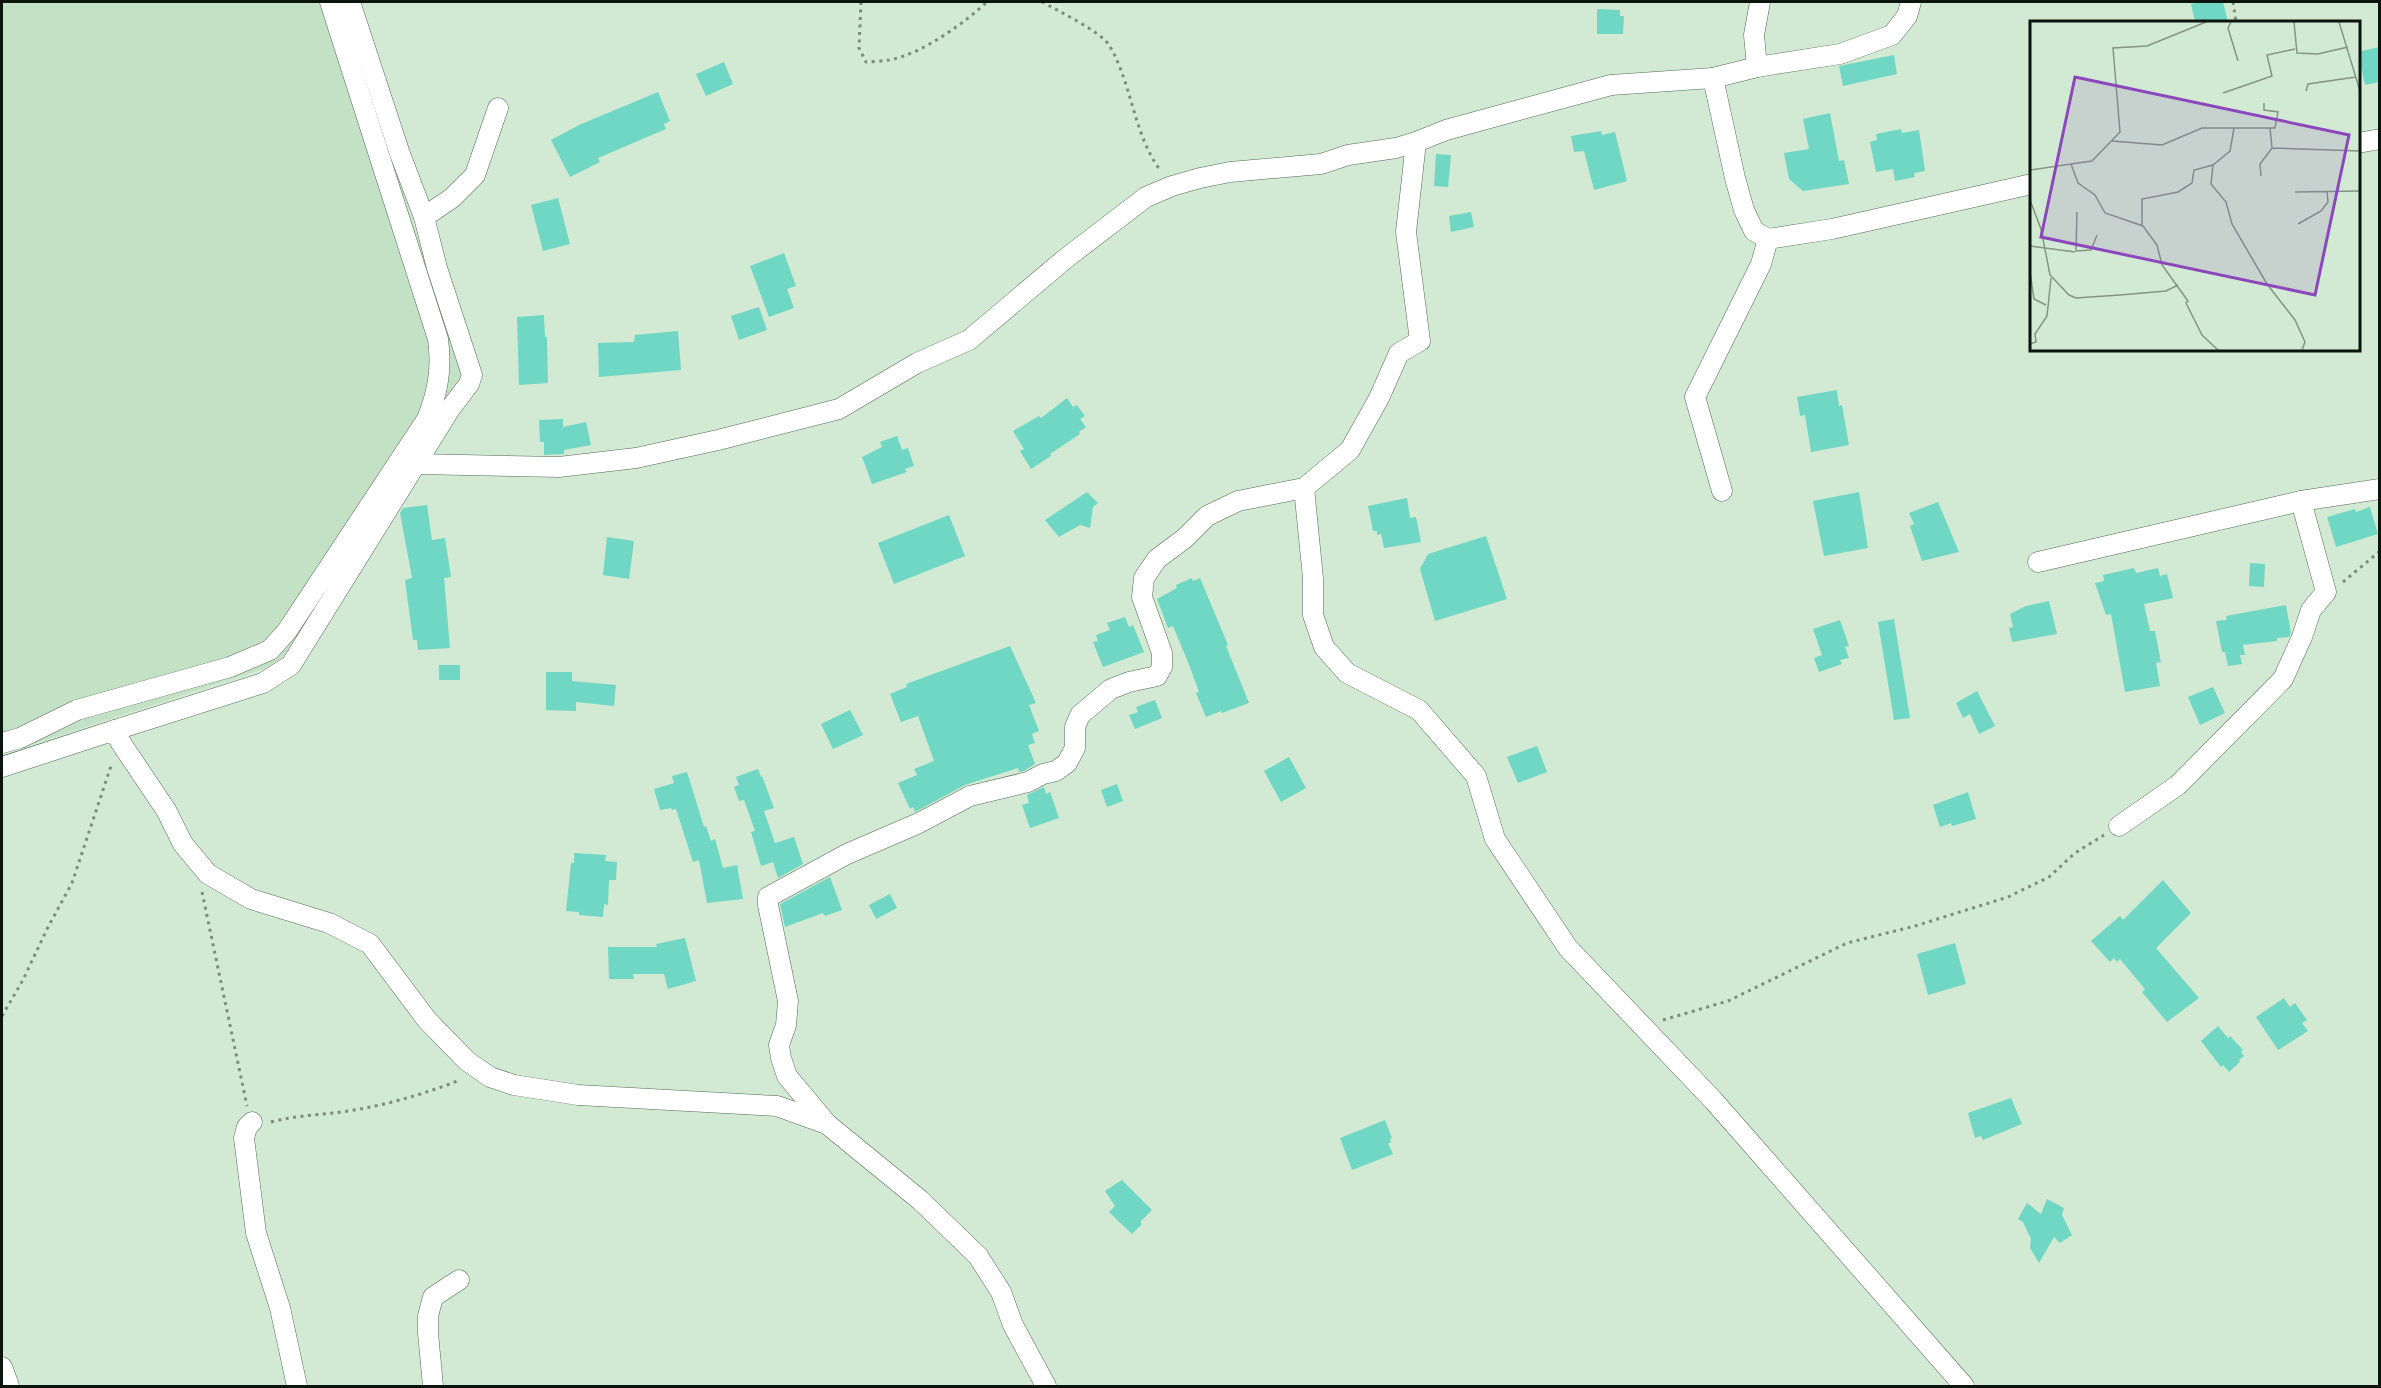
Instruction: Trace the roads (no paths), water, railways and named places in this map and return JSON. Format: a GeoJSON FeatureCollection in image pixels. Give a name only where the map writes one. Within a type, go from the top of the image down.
{"type":"FeatureCollection","features":[{"type":"Feature","properties":{"kind":"street"},"geometry":{"type":"LineString","coordinates":[[2,744],[20,738],[77,710],[230,667],[270,650],[288,631],[427,419],[440,379],[441,358],[438,339],[330,2]]}},
{"type":"Feature","properties":{"kind":"street"},"geometry":{"type":"LineString","coordinates":[[2,767],[118,737],[263,683],[291,665],[450,409],[469,384],[472,375],[437,268],[424,217],[400,154],[350,2]]}},
{"type":"Feature","properties":{"kind":"street"},"geometry":{"type":"LineString","coordinates":[[1756,67],[1754,35],[1760,2]]}},
{"type":"Feature","properties":{"kind":"street"},"geometry":{"type":"LineString","coordinates":[[417,465],[559,467],[636,458],[839,409],[917,363],[969,340],[1065,259],[1146,197],[1172,186],[1230,172],[1321,164],[1348,155],[1396,148],[1446,130],[1611,85],[1713,78],[1756,67],[1840,54],[1893,35],[1907,16],[1911,2]]}},
{"type":"Feature","properties":{"kind":"street"},"geometry":{"type":"LineString","coordinates":[[1713,78],[1744,210],[1754,231],[1768,239],[1832,229],[2030,184]]}},
{"type":"Feature","properties":{"kind":"street"},"geometry":{"type":"LineString","coordinates":[[424,217],[452,198],[475,175],[498,108]]}},
{"type":"Feature","properties":{"kind":"street"},"geometry":{"type":"LineString","coordinates":[[2360,143],[2379,139]]}},
{"type":"Feature","properties":{"kind":"street"},"geometry":{"type":"LineString","coordinates":[[1046,1386],[1013,1325],[1001,1292],[978,1256],[920,1200],[826,1124],[787,1076],[779,1045],[786,1025],[788,1000],[768,897],[847,854],[919,824],[970,796],[1028,782],[1043,774],[1056,771],[1067,763],[1075,748],[1075,727],[1080,714],[1111,688],[1129,681],[1157,676],[1162,667],[1162,653],[1142,597],[1144,579],[1157,559],[1185,538],[1207,516],[1238,501],[1304,488],[1350,450],[1379,398],[1400,352],[1420,340],[1406,232],[1416,142]]}},
{"type":"Feature","properties":{"kind":"street"},"geometry":{"type":"LineString","coordinates":[[1722,491],[1695,397],[1761,264],[1768,239]]}},
{"type":"Feature","properties":{"kind":"street"},"geometry":{"type":"LineString","coordinates":[[1304,488],[1313,578],[1313,615],[1324,647],[1347,673],[1419,710],[1476,776],[1495,839],[1568,948],[1721,1109],[1964,1386]]}},
{"type":"Feature","properties":{"kind":"street"},"geometry":{"type":"LineString","coordinates":[[2038,562],[2301,501],[2379,489]]}},
{"type":"Feature","properties":{"kind":"street"},"geometry":{"type":"LineString","coordinates":[[2119,826],[2178,784],[2283,679],[2302,637],[2311,610],[2326,592],[2301,501]]}},
{"type":"Feature","properties":{"kind":"street"},"geometry":{"type":"LineString","coordinates":[[118,737],[166,810],[183,844],[208,874],[252,899],[329,923],[370,944],[427,1020],[467,1061],[490,1077],[514,1085],[578,1095],[777,1106],[826,1124]]}},
{"type":"Feature","properties":{"kind":"street"},"geometry":{"type":"LineString","coordinates":[[252,1122],[247,1127],[244,1138],[256,1233],[280,1308],[297,1386]]}},
{"type":"Feature","properties":{"kind":"street"},"geometry":{"type":"LineString","coordinates":[[433,1386],[428,1316],[433,1297],[459,1280]]}},
{"type":"Feature","properties":{"kind":"street"},"geometry":{"type":"LineString","coordinates":[[2,1368],[9,1386]]}}]}
